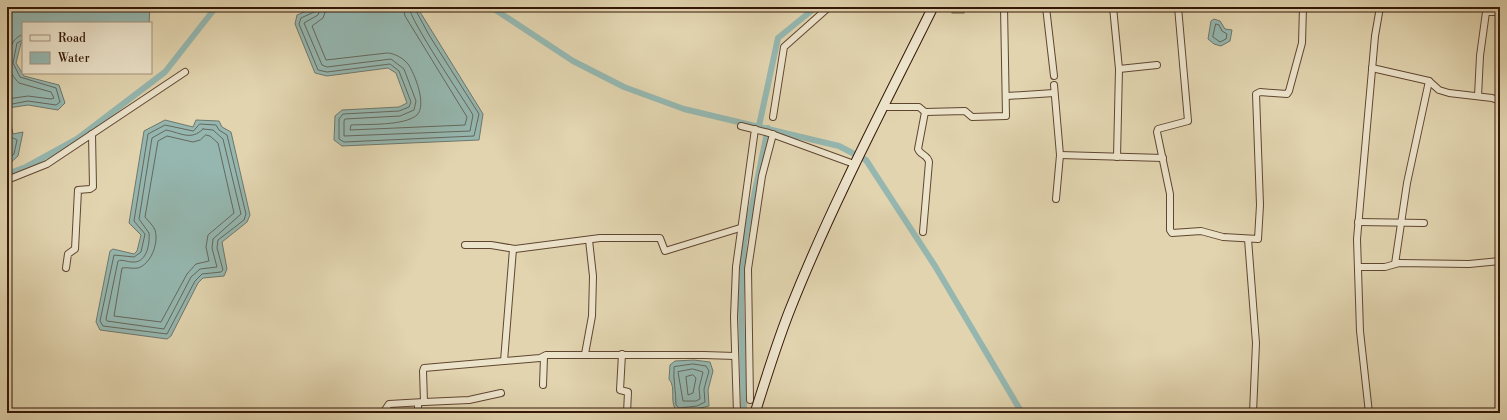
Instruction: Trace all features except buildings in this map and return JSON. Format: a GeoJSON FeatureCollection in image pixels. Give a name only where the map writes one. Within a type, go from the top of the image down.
{"type":"FeatureCollection","features":[{"type":"Feature","properties":{"kind":"street"},"geometry":{"type":"LineString","coordinates":[[773,117],[784,47],[829,7]]}},
{"type":"Feature","properties":{"kind":"street"},"geometry":{"type":"LineString","coordinates":[[755,413],[791,308],[855,162],[933,7]]}},
{"type":"Feature","properties":{"kind":"street"},"geometry":{"type":"LineString","coordinates":[[883,108],[918,106],[925,112],[965,111],[972,117],[1005,116],[1007,96],[1004,7]]}},
{"type":"Feature","properties":{"kind":"street"},"geometry":{"type":"LineString","coordinates":[[1046,7],[1054,76]]}},
{"type":"Feature","properties":{"kind":"street"},"geometry":{"type":"LineString","coordinates":[[1113,7],[1119,69],[1117,157]]}},
{"type":"Feature","properties":{"kind":"street"},"geometry":{"type":"LineString","coordinates":[[1178,7],[1188,121],[1157,130],[1170,194],[1171,232],[1201,231],[1223,237],[1248,239],[1259,238],[1260,206],[1256,94],[1260,92],[1287,94],[1289,91],[1302,43],[1303,7]]}},
{"type":"Feature","properties":{"kind":"street"},"geometry":{"type":"LineString","coordinates":[[1369,413],[1360,331],[1358,222],[1372,68],[1380,7]]}},
{"type":"Feature","properties":{"kind":"street"},"geometry":{"type":"LineString","coordinates":[[1478,96],[1480,56],[1486,12],[1500,12]]}},
{"type":"Feature","properties":{"kind":"street"},"geometry":{"type":"LineString","coordinates":[[1119,69],[1157,65]]}},
{"type":"Feature","properties":{"kind":"street"},"geometry":{"type":"LineString","coordinates":[[1372,68],[1429,81],[1439,90],[1449,93],[1478,96],[1500,101]]}},
{"type":"Feature","properties":{"kind":"street"},"geometry":{"type":"LineString","coordinates":[[7,180],[47,164],[184,72]]}},
{"type":"Feature","properties":{"kind":"street"},"geometry":{"type":"LineString","coordinates":[[1395,264],[1414,150],[1429,81]]}},
{"type":"Feature","properties":{"kind":"street"},"geometry":{"type":"LineString","coordinates":[[1054,85],[1060,155],[1056,199]]}},
{"type":"Feature","properties":{"kind":"street"},"geometry":{"type":"LineString","coordinates":[[1007,96],[1054,93]]}},
{"type":"Feature","properties":{"kind":"street"},"geometry":{"type":"LineString","coordinates":[[923,232],[929,162],[927,157],[919,152],[918,149],[925,112]]}},
{"type":"Feature","properties":{"kind":"street"},"geometry":{"type":"LineString","coordinates":[[741,126],[771,133],[855,162]]}},
{"type":"Feature","properties":{"kind":"street"},"geometry":{"type":"LineString","coordinates":[[737,413],[735,356],[736,267],[740,228],[757,130]]}},
{"type":"Feature","properties":{"kind":"street"},"geometry":{"type":"LineString","coordinates":[[750,400],[748,269],[762,176],[771,133]]}},
{"type":"Feature","properties":{"kind":"street"},"geometry":{"type":"LineString","coordinates":[[66,268],[68,254],[75,249],[78,190],[90,189],[93,187],[92,134]]}},
{"type":"Feature","properties":{"kind":"street"},"geometry":{"type":"LineString","coordinates":[[1060,155],[1163,158]]}},
{"type":"Feature","properties":{"kind":"street"},"geometry":{"type":"LineString","coordinates":[[1358,222],[1424,223]]}},
{"type":"Feature","properties":{"kind":"street"},"geometry":{"type":"LineString","coordinates":[[465,245],[491,245],[512,249],[600,238],[660,238],[665,251],[740,228]]}},
{"type":"Feature","properties":{"kind":"street"},"geometry":{"type":"LineString","coordinates":[[1248,239],[1256,343],[1252,413]]}},
{"type":"Feature","properties":{"kind":"street"},"geometry":{"type":"LineString","coordinates":[[585,354],[592,316],[593,276],[589,240]]}},
{"type":"Feature","properties":{"kind":"street"},"geometry":{"type":"LineString","coordinates":[[504,361],[512,249]]}},
{"type":"Feature","properties":{"kind":"street"},"geometry":{"type":"LineString","coordinates":[[1358,267],[1385,267],[1393,266],[1395,264],[1469,264],[1500,261]]}},
{"type":"Feature","properties":{"kind":"street"},"geometry":{"type":"LineString","coordinates":[[418,413],[421,403],[422,371],[424,368],[585,354],[735,356]]}},
{"type":"Feature","properties":{"kind":"street"},"geometry":{"type":"LineString","coordinates":[[622,354],[620,390],[628,392],[626,413]]}},
{"type":"Feature","properties":{"kind":"street"},"geometry":{"type":"LineString","coordinates":[[543,385],[544,357]]}},
{"type":"Feature","properties":{"kind":"street"},"geometry":{"type":"LineString","coordinates":[[383,413],[389,404],[468,400],[501,393]]}},
{"type":"Feature","properties":{"kind":"green space"},"geometry":{"type":"Polygon","coordinates":[[[952,7],[964,7],[964,13],[952,13],[952,7]]]}},
{"type":"Feature","properties":{"kind":"water"},"geometry":{"type":"Polygon","coordinates":[[[7,7],[150,7],[149,22],[22,22],[22,44],[16,63],[24,76],[59,85],[65,103],[58,110],[28,105],[8,108],[13,134],[23,132],[18,156],[7,166],[7,7]]]}},
{"type":"Feature","properties":{"kind":"water"},"geometry":{"type":"Polygon","coordinates":[[[316,7],[417,7],[483,114],[479,140],[342,146],[334,140],[335,116],[342,110],[399,107],[407,103],[396,73],[388,68],[327,76],[315,73],[295,24],[297,15],[316,7]]]}},
{"type":"Feature","properties":{"kind":"water"},"geometry":{"type":"Polygon","coordinates":[[[1214,19],[1220,21],[1225,29],[1232,30],[1230,41],[1221,46],[1214,44],[1208,39],[1211,21],[1214,19]]]}},
{"type":"Feature","properties":{"kind":"water"},"geometry":{"type":"Polygon","coordinates":[[[165,120],[193,127],[196,120],[219,121],[222,127],[231,132],[250,215],[247,222],[222,242],[227,269],[224,276],[203,278],[198,283],[171,336],[167,339],[100,330],[96,322],[110,251],[113,249],[134,254],[137,251],[141,235],[129,223],[144,131],[165,120]]]}},
{"type":"Feature","properties":{"kind":"water"},"geometry":{"type":"Polygon","coordinates":[[[694,360],[710,362],[713,371],[708,390],[709,406],[678,413],[675,409],[672,387],[669,379],[670,365],[675,361],[694,360]]]}},
{"type":"Feature","properties":{"kind":"waterway"},"geometry":{"type":"LineString","coordinates":[[7,174],[26,167],[77,139],[165,72],[216,7]]}},
{"type":"Feature","properties":{"kind":"waterway"},"geometry":{"type":"LineString","coordinates":[[242,7],[253,7]]}},
{"type":"Feature","properties":{"kind":"waterway"},"geometry":{"type":"LineString","coordinates":[[491,7],[573,61],[624,87],[684,109],[839,146],[866,160],[935,266],[1022,413]]}},
{"type":"Feature","properties":{"kind":"waterway"},"geometry":{"type":"LineString","coordinates":[[759,126],[778,38],[816,7]]}},
{"type":"Feature","properties":{"kind":"waterway"},"geometry":{"type":"LineString","coordinates":[[744,413],[741,302],[744,244],[768,128]]}}]}
